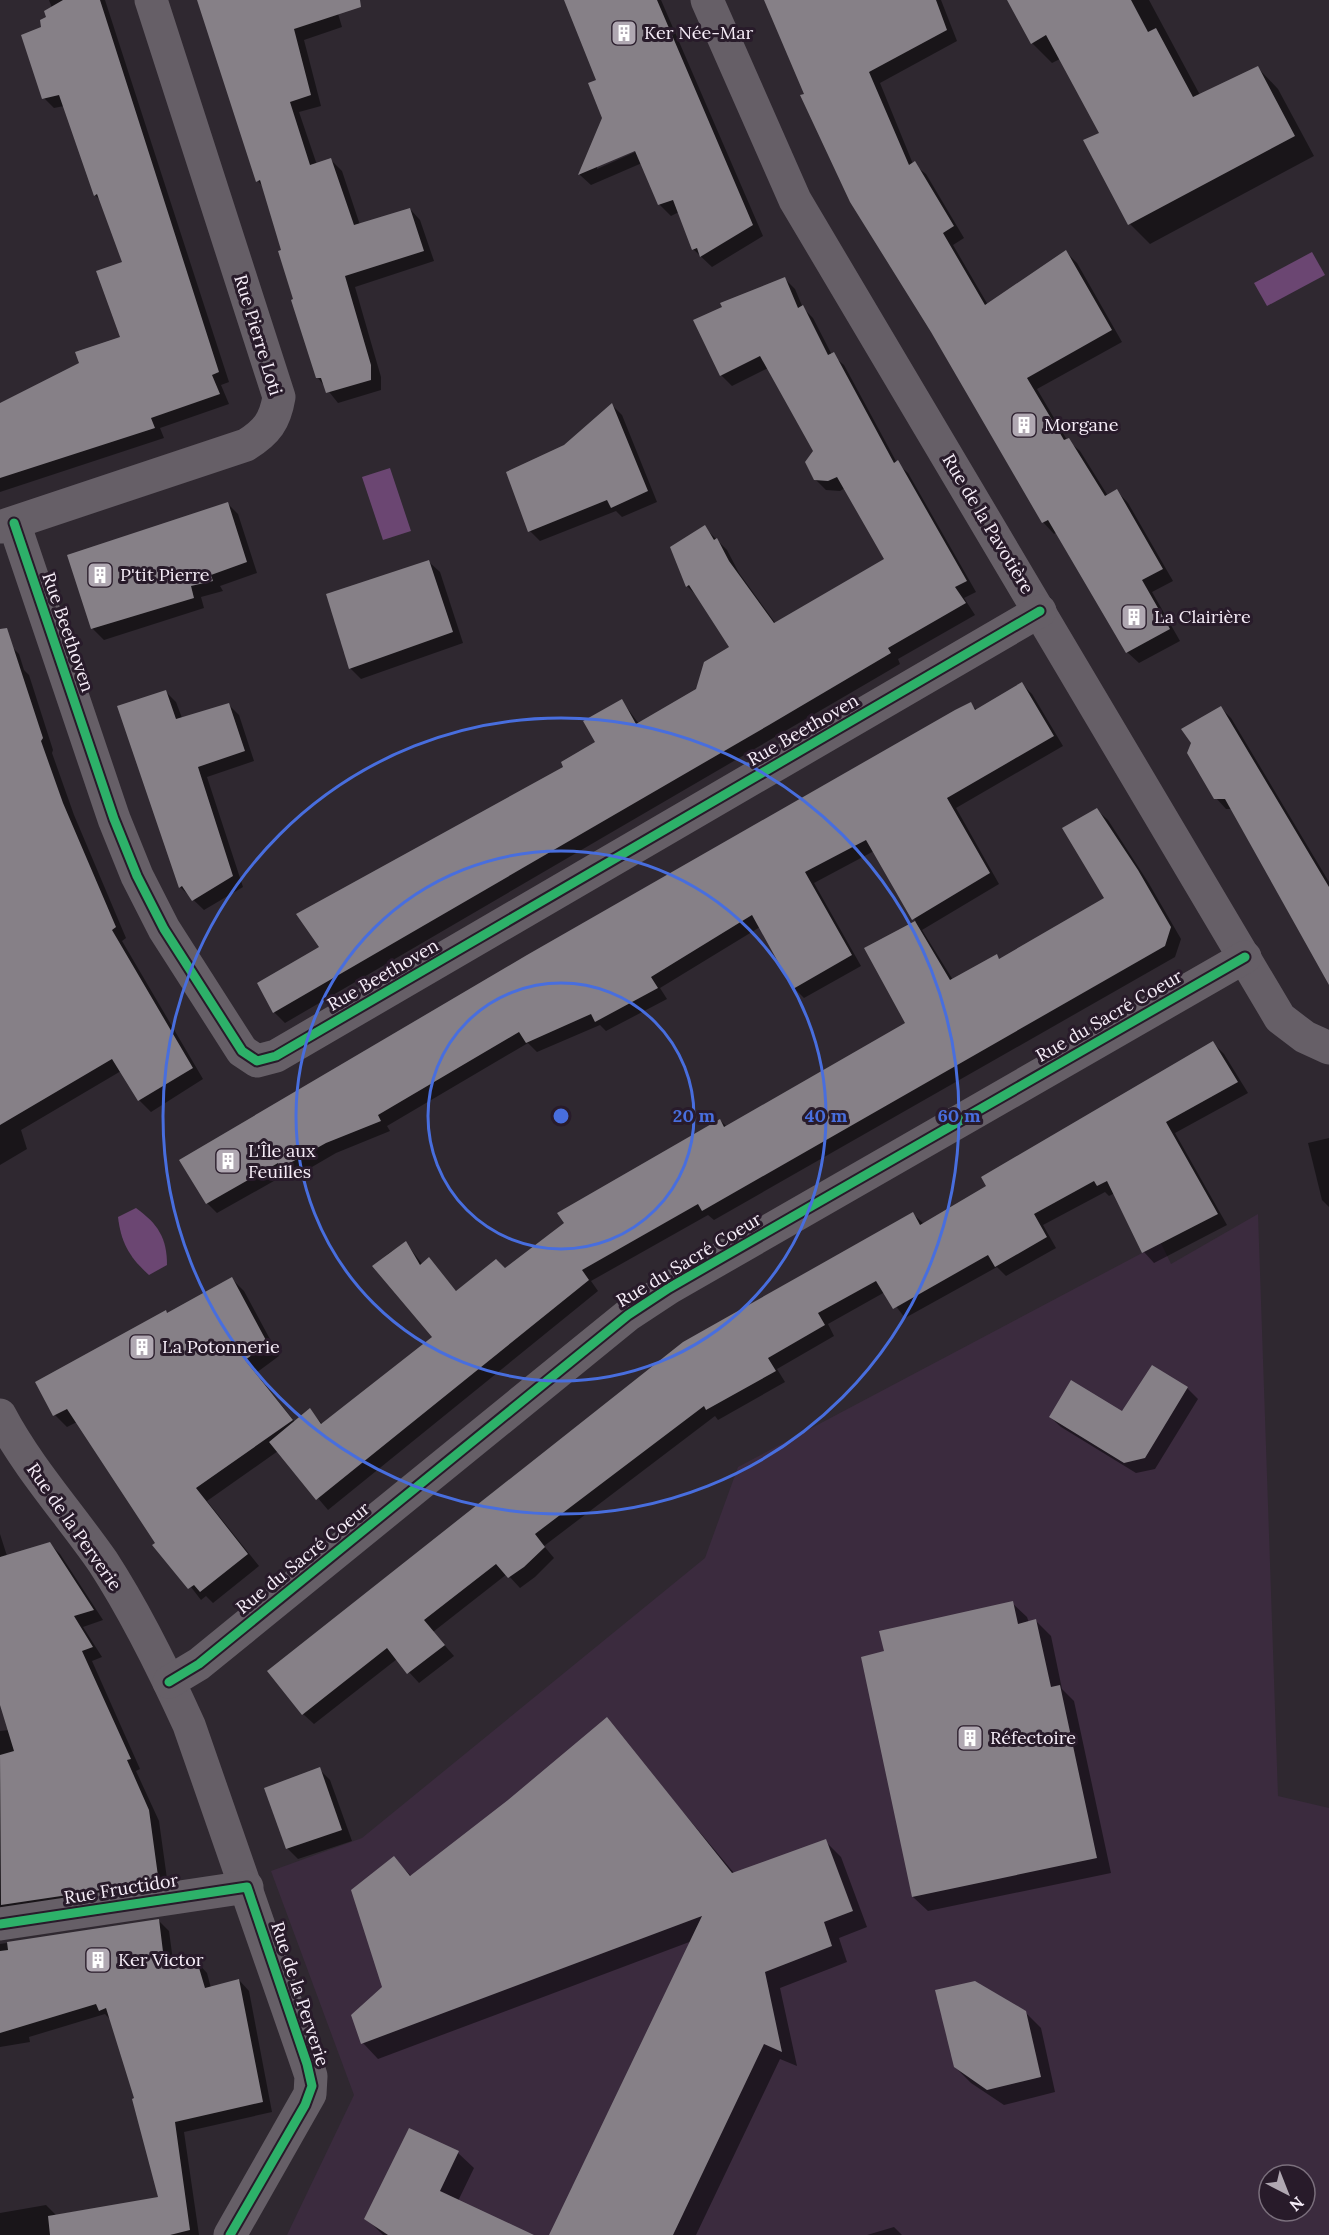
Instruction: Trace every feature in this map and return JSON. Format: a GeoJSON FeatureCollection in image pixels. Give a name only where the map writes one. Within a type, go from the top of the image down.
{"type":"FeatureCollection","features":[{"type":"Feature","properties":{"kind":"street","name":"Rue Pierre Loti"},"geometry":{"type":"LineString","coordinates":[[7,525],[246,445],[265,433],[276,416],[279,397],[151,0]]}},
{"type":"Feature","properties":{"kind":"street","name":"Rue de la Pavotière"},"geometry":{"type":"LineString","coordinates":[[706,0],[795,200],[1280,1018],[1305,1037],[1329,1048]]}},
{"type":"Feature","properties":{"kind":"street","name":"Rue Beethoven"},"geometry":{"type":"LineString","coordinates":[[7,525],[137,876],[164,928],[242,1051],[257,1061],[276,1056],[1040,611]]}},
{"type":"Feature","properties":{"kind":"street","name":"Rue du Sacré Coeur"},"geometry":{"type":"LineString","coordinates":[[169,1682],[199,1664],[628,1315],[669,1288],[1245,957]]}},
{"type":"Feature","properties":{"kind":"street","name":"Rue de la Perverie"},"geometry":{"type":"LineString","coordinates":[[0,1415],[19,1449],[103,1563],[169,1682],[189,1725],[308,2064],[312,2086],[305,2105],[230,2235]]}},
{"type":"Feature","properties":{"kind":"street","name":"Rue Fructidor"},"geometry":{"type":"LineString","coordinates":[[0,1924],[247,1887]]}},
{"type":"Feature","properties":{"kind":"shaded area"},"geometry":{"type":"Polygon","coordinates":[[[1312,252],[1325,275],[1267,306],[1254,283],[1312,252]]]}},
{"type":"Feature","properties":{"kind":"shaded area"},"geometry":{"type":"Polygon","coordinates":[[[390,468],[411,531],[383,540],[362,477],[390,468]]]}},
{"type":"Feature","properties":{"kind":"shaded area"},"geometry":{"type":"Polygon","coordinates":[[[136,1208],[160,1232],[167,1255],[167,1265],[149,1275],[127,1249],[119,1226],[118,1217],[136,1208]]]}},
{"type":"Feature","properties":{"kind":"shaded area"},"geometry":{"type":"Polygon","coordinates":[[[1258,1214],[1278,1796],[1329,1808],[1329,2235],[287,2235],[354,2095],[271,1871],[362,1838],[705,1558],[738,1467],[1161,1243],[1171,1264],[1258,1214]]]}},
{"type":"Feature","properties":{"kind":"building"},"geometry":{"type":"Polygon","coordinates":[[[63,0],[100,0],[219,372],[212,375],[220,394],[151,418],[155,428],[0,478],[0,403],[79,363],[75,352],[120,337],[96,271],[122,262],[97,194],[94,196],[59,95],[42,99],[21,35],[41,27],[40,20],[46,17],[44,11],[63,0]]]}},
{"type":"Feature","properties":{"kind":"building"},"geometry":{"type":"Polygon","coordinates":[[[197,0],[360,0],[361,7],[294,29],[311,95],[290,102],[310,165],[331,158],[354,225],[410,208],[424,251],[345,276],[371,365],[371,380],[326,393],[321,378],[316,378],[291,300],[293,299],[278,251],[281,250],[260,180],[256,182],[197,0]]]}},
{"type":"Feature","properties":{"kind":"building"},"geometry":{"type":"Polygon","coordinates":[[[564,0],[657,0],[753,225],[700,257],[697,248],[692,250],[673,200],[658,205],[635,151],[578,175],[602,118],[588,83],[596,80],[564,0]]]}},
{"type":"Feature","properties":{"kind":"building"},"geometry":{"type":"Polygon","coordinates":[[[764,0],[936,0],[947,30],[869,72],[909,165],[915,161],[954,226],[943,233],[985,305],[1066,250],[1112,330],[1027,378],[1064,440],[1069,438],[1105,496],[1117,489],[1163,569],[1142,580],[1170,629],[1126,653],[1048,520],[1042,523],[931,332],[850,202],[800,95],[804,94],[764,0]]]}},
{"type":"Feature","properties":{"kind":"building"},"geometry":{"type":"Polygon","coordinates":[[[1007,0],[1131,0],[1148,32],[1156,28],[1193,97],[1258,66],[1295,136],[1128,225],[1083,140],[1099,133],[1046,35],[1031,44],[1007,0]]]}},
{"type":"Feature","properties":{"kind":"building"},"geometry":{"type":"Polygon","coordinates":[[[785,277],[798,308],[803,305],[828,355],[834,352],[894,463],[898,460],[967,581],[955,587],[966,603],[888,648],[891,653],[273,1013],[257,983],[319,947],[296,914],[563,767],[561,762],[595,742],[583,721],[622,699],[636,724],[696,689],[704,662],[729,647],[689,585],[686,587],[670,547],[705,525],[714,540],[717,538],[729,561],[774,623],[884,559],[837,477],[828,481],[814,480],[805,462],[813,451],[760,356],[720,376],[693,320],[722,307],[720,303],[785,277]]]}},
{"type":"Feature","properties":{"kind":"building"},"geometry":{"type":"Polygon","coordinates":[[[612,403],[648,491],[611,508],[607,500],[528,532],[506,472],[564,445],[612,403]]]}},
{"type":"Feature","properties":{"kind":"building"},"geometry":{"type":"Polygon","coordinates":[[[228,502],[247,562],[211,575],[213,581],[191,586],[194,598],[91,629],[67,555],[228,502]]]}},
{"type":"Feature","properties":{"kind":"building"},"geometry":{"type":"Polygon","coordinates":[[[429,560],[453,632],[349,669],[326,594],[429,560]]]}},
{"type":"Feature","properties":{"kind":"building"},"geometry":{"type":"Polygon","coordinates":[[[7,628],[43,738],[41,741],[63,803],[116,927],[112,930],[193,1068],[138,1101],[112,1059],[0,1125],[0,629],[7,628]]]}},
{"type":"Feature","properties":{"kind":"building"},"geometry":{"type":"Polygon","coordinates":[[[1022,682],[1054,736],[947,798],[990,873],[912,920],[866,840],[805,872],[852,955],[793,989],[752,915],[651,977],[658,988],[595,1022],[591,1014],[526,1043],[519,1032],[378,1115],[381,1121],[326,1143],[281,1168],[278,1163],[206,1204],[179,1160],[527,955],[955,710],[971,702],[975,710],[1022,682]]]}},
{"type":"Feature","properties":{"kind":"building"},"geometry":{"type":"Polygon","coordinates":[[[166,690],[176,719],[229,703],[245,751],[198,767],[233,876],[192,901],[182,886],[179,888],[117,706],[166,690]]]}},
{"type":"Feature","properties":{"kind":"building"},"geometry":{"type":"Polygon","coordinates":[[[1221,706],[1329,887],[1329,985],[1225,799],[1214,799],[1187,753],[1191,743],[1181,729],[1221,706]]]}},
{"type":"Feature","properties":{"kind":"building"},"geometry":{"type":"Polygon","coordinates":[[[1097,808],[1138,870],[1171,927],[1165,946],[702,1211],[698,1204],[582,1270],[589,1280],[316,1500],[269,1442],[310,1408],[321,1424],[432,1337],[372,1266],[406,1241],[420,1265],[429,1257],[456,1291],[496,1259],[505,1268],[564,1223],[557,1213],[720,1119],[724,1127],[905,1023],[864,948],[915,921],[950,980],[997,954],[999,959],[1104,898],[1062,828],[1097,808]]]}},
{"type":"Feature","properties":{"kind":"building"},"geometry":{"type":"Polygon","coordinates":[[[1213,1041],[1238,1082],[1166,1122],[1218,1214],[1142,1253],[1107,1181],[1097,1186],[1094,1181],[1034,1214],[1047,1237],[995,1267],[988,1255],[893,1309],[876,1281],[818,1313],[825,1325],[768,1358],[776,1371],[706,1410],[704,1406],[535,1534],[545,1547],[524,1567],[508,1578],[496,1564],[424,1620],[445,1645],[407,1674],[387,1648],[302,1715],[267,1671],[683,1342],[913,1212],[920,1225],[986,1186],[981,1177],[1213,1041]]]}},
{"type":"Feature","properties":{"kind":"building"},"geometry":{"type":"Polygon","coordinates":[[[232,1277],[268,1344],[245,1360],[293,1420],[196,1488],[248,1554],[200,1592],[194,1585],[188,1589],[152,1545],[155,1543],[67,1409],[53,1416],[35,1382],[166,1310],[167,1313],[232,1277]]]}},
{"type":"Feature","properties":{"kind":"building"},"geometry":{"type":"Polygon","coordinates":[[[1152,1365],[1188,1387],[1145,1458],[1124,1463],[1049,1417],[1071,1380],[1122,1411],[1152,1365]]]}},
{"type":"Feature","properties":{"kind":"building"},"geometry":{"type":"Polygon","coordinates":[[[50,1542],[94,1610],[74,1616],[93,1647],[82,1651],[131,1759],[127,1760],[149,1810],[158,1876],[154,1876],[155,1882],[1,1905],[0,1755],[14,1751],[0,1705],[0,1557],[50,1542]]]}},
{"type":"Feature","properties":{"kind":"building","name":"Réfectoire"},"geometry":{"type":"Polygon","coordinates":[[[1013,1601],[1018,1624],[1036,1619],[1051,1687],[1060,1685],[1097,1858],[912,1897],[861,1657],[884,1651],[879,1631],[1013,1601]]]}},
{"type":"Feature","properties":{"kind":"building"},"geometry":{"type":"Polygon","coordinates":[[[607,1717],[732,1873],[826,1839],[853,1911],[824,1922],[832,1946],[765,1972],[782,2052],[764,2044],[673,2235],[549,2235],[702,1916],[361,2044],[351,2015],[382,1987],[351,1890],[394,1856],[410,1876],[508,1800],[607,1717]]]}},
{"type":"Feature","properties":{"kind":"building"},"geometry":{"type":"Polygon","coordinates":[[[320,1767],[342,1830],[286,1849],[264,1788],[320,1767]]]}},
{"type":"Feature","properties":{"kind":"building"},"geometry":{"type":"Polygon","coordinates":[[[159,1919],[165,1968],[197,1961],[205,1988],[239,1979],[263,2102],[175,2122],[190,2230],[170,2235],[50,2235],[48,2216],[158,2197],[132,2099],[134,2098],[106,2008],[99,2011],[96,2004],[0,2033],[0,1951],[8,1950],[7,1942],[159,1919]]]}},
{"type":"Feature","properties":{"kind":"building"},"geometry":{"type":"Polygon","coordinates":[[[975,1981],[1026,2011],[1041,2077],[987,2090],[954,2067],[935,1990],[975,1981]]]}},
{"type":"Feature","properties":{"kind":"building"},"geometry":{"type":"Polygon","coordinates":[[[409,2128],[459,2151],[440,2191],[534,2235],[388,2235],[364,2219],[409,2128]]]}},
{"type":"Feature","properties":{"kind":"cycle path"},"geometry":{"type":"LineString","coordinates":[[14,523],[114,819],[137,876],[164,929],[242,1051],[257,1061],[276,1056],[1040,611]]}},
{"type":"Feature","properties":{"kind":"cycle path"},"geometry":{"type":"LineString","coordinates":[[169,1682],[199,1664],[628,1315],[669,1288],[1245,957]]}},
{"type":"Feature","properties":{"kind":"cycle path"},"geometry":{"type":"LineString","coordinates":[[0,1924],[247,1887],[307,2064],[312,2086],[305,2105],[230,2235]]}},
{"type":"Feature","properties":{"kind":"place","name":"Ker Née-Mar"},"geometry":{"type":"Point","coordinates":[624,33]}},
{"type":"Feature","properties":{"kind":"place","name":"Morgane"},"geometry":{"type":"Point","coordinates":[1024,425]}},
{"type":"Feature","properties":{"kind":"place","name":"P'tit Pierre"},"geometry":{"type":"Point","coordinates":[100,575]}},
{"type":"Feature","properties":{"kind":"place","name":"La Clairière"},"geometry":{"type":"Point","coordinates":[1134,617]}},
{"type":"Feature","properties":{"kind":"place","name":"L'Île aux Feuilles"},"geometry":{"type":"Point","coordinates":[228,1161]}},
{"type":"Feature","properties":{"kind":"place","name":"La Potonnerie"},"geometry":{"type":"Point","coordinates":[142,1347]}},
{"type":"Feature","properties":{"kind":"place","name":"Réfectoire"},"geometry":{"type":"Point","coordinates":[970,1738]}},
{"type":"Feature","properties":{"kind":"place","name":"Ker Victor"},"geometry":{"type":"Point","coordinates":[98,1960]}}]}
